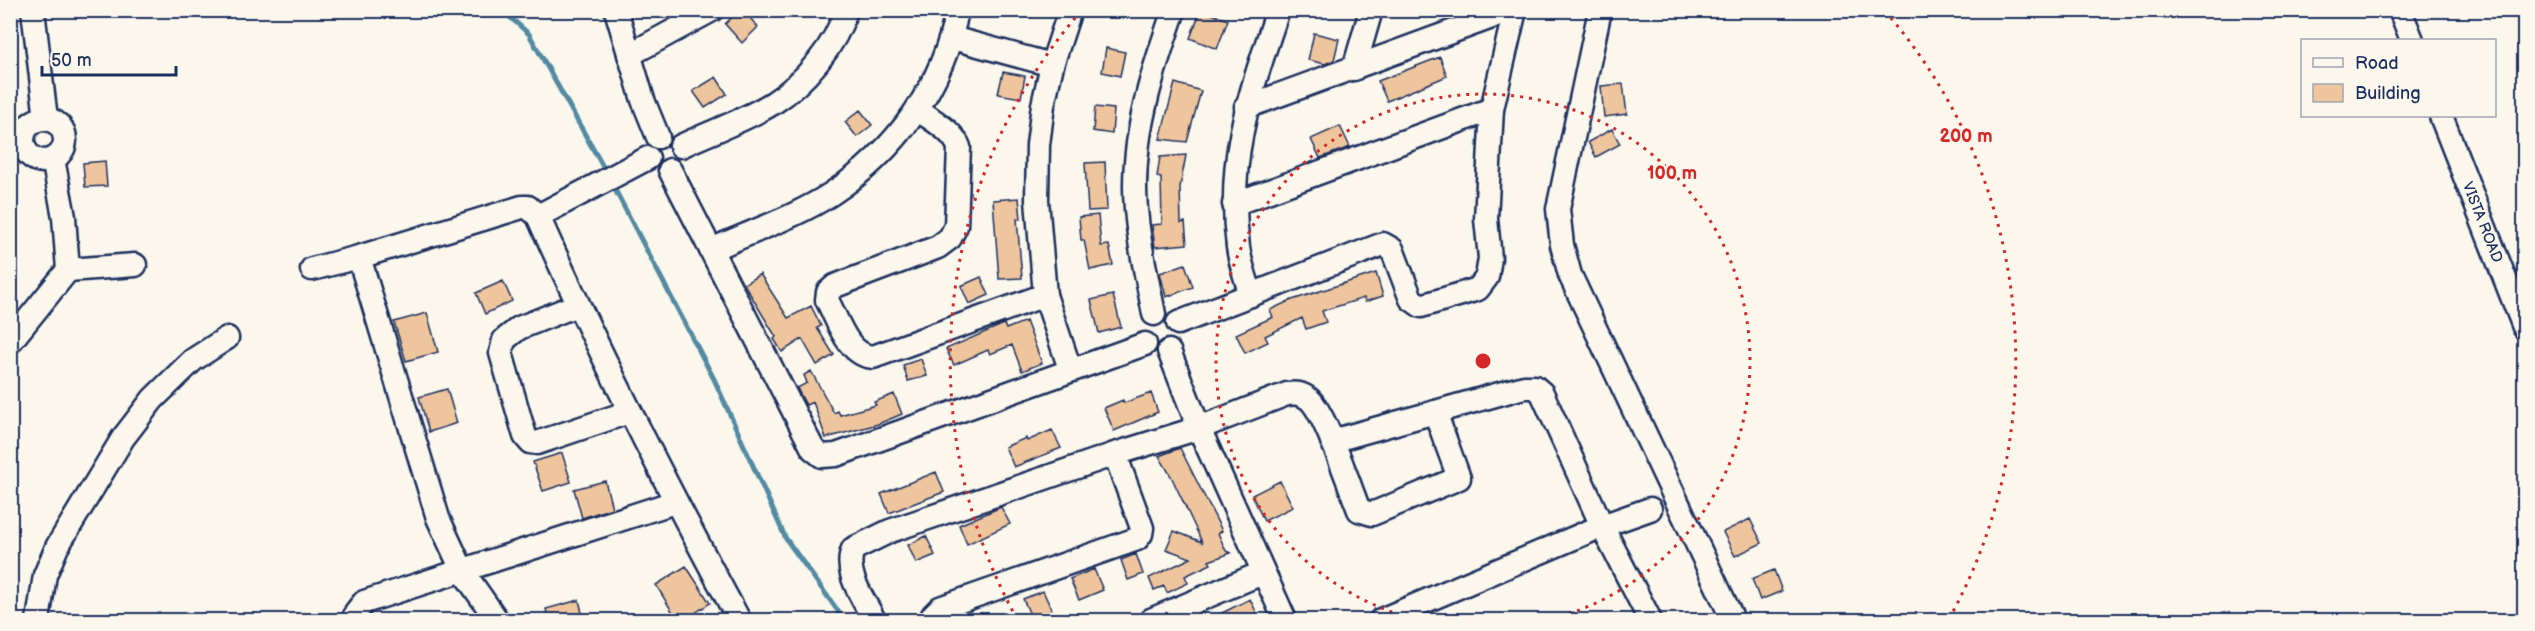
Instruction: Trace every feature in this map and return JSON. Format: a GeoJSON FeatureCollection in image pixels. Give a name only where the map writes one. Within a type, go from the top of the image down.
{"type":"FeatureCollection","features":[{"type":"Feature","properties":{"kind":"street"},"geometry":{"type":"LineString","coordinates":[[33,10],[46,119]]}},
{"type":"Feature","properties":{"kind":"street"},"geometry":{"type":"LineString","coordinates":[[616,10],[643,100],[658,137]]}},
{"type":"Feature","properties":{"kind":"street"},"geometry":{"type":"LineString","coordinates":[[629,54],[712,10]]}},
{"type":"Feature","properties":{"kind":"street"},"geometry":{"type":"LineString","coordinates":[[681,146],[773,103],[804,78],[828,47],[846,10]]}},
{"type":"Feature","properties":{"kind":"street"},"geometry":{"type":"LineString","coordinates":[[711,250],[830,194],[878,159],[919,110],[952,38],[957,10]]}},
{"type":"Feature","properties":{"kind":"street"},"geometry":{"type":"LineString","coordinates":[[1070,10],[1052,65],[1038,145],[1037,200],[1045,294],[1070,369]]}},
{"type":"Feature","properties":{"kind":"street"},"geometry":{"type":"LineString","coordinates":[[1154,314],[1138,233],[1135,188],[1136,153],[1158,57],[1174,10]]}},
{"type":"Feature","properties":{"kind":"street"},"geometry":{"type":"LineString","coordinates":[[1251,295],[1238,249],[1234,204],[1237,147],[1246,107],[1278,10]]}},
{"type":"Feature","properties":{"kind":"street"},"geometry":{"type":"LineString","coordinates":[[1354,69],[1371,10]]}},
{"type":"Feature","properties":{"kind":"street"},"geometry":{"type":"LineString","coordinates":[[1179,323],[1383,244],[1392,249],[1411,299],[1421,306],[1478,289],[1487,277],[1490,258],[1486,219],[1492,110],[1513,10]]}},
{"type":"Feature","properties":{"kind":"street"},"geometry":{"type":"LineString","coordinates":[[1246,107],[1513,10]]}},
{"type":"Feature","properties":{"kind":"street"},"geometry":{"type":"LineString","coordinates":[[1600,10],[1558,209],[1562,245],[1570,275],[1733,621]]}},
{"type":"Feature","properties":{"kind":"street"},"geometry":{"type":"LineString","coordinates":[[2400,10],[2412,39]]}},
{"type":"Feature","properties":{"kind":"street"},"geometry":{"type":"LineString","coordinates":[[952,38],[1052,65]]}},
{"type":"Feature","properties":{"kind":"street"},"geometry":{"type":"LineString","coordinates":[[919,110],[948,132],[955,139],[958,147],[956,226],[950,238],[938,247],[835,286],[828,292],[827,300],[852,348],[864,356],[873,357],[1045,294]]}},
{"type":"Feature","properties":{"kind":"street"},"geometry":{"type":"LineString","coordinates":[[1234,204],[1492,110]]}},
{"type":"Feature","properties":{"kind":"street","name":"VISTA ROAD"},"geometry":{"type":"LineString","coordinates":[[2441,117],[2524,327]]}},
{"type":"Feature","properties":{"kind":"street"},"geometry":{"type":"LineString","coordinates":[[46,119],[58,124],[64,137],[62,150],[52,159],[40,161],[18,157],[25,130],[33,121],[46,119]]}},
{"type":"Feature","properties":{"kind":"street"},"geometry":{"type":"LineString","coordinates":[[538,216],[640,162],[658,137],[669,136],[678,141],[681,146],[682,158],[676,167],[670,170],[659,170],[640,162]]}},
{"type":"Feature","properties":{"kind":"street"},"geometry":{"type":"LineString","coordinates":[[10,342],[68,270],[63,218],[52,159]]}},
{"type":"Feature","properties":{"kind":"street"},"geometry":{"type":"LineString","coordinates":[[670,170],[813,448],[822,456],[836,455],[1070,369],[1145,344]]}},
{"type":"Feature","properties":{"kind":"street"},"geometry":{"type":"LineString","coordinates":[[312,269],[528,207],[538,216],[577,305],[629,412],[739,621]]}},
{"type":"Feature","properties":{"kind":"street"},"geometry":{"type":"LineString","coordinates":[[359,257],[438,518],[462,570],[497,621]]}},
{"type":"Feature","properties":{"kind":"street"},"geometry":{"type":"LineString","coordinates":[[68,270],[135,265]]}},
{"type":"Feature","properties":{"kind":"street"},"geometry":{"type":"LineString","coordinates":[[577,305],[519,328],[504,340],[501,353],[525,436],[530,442],[537,443],[629,412]]}},
{"type":"Feature","properties":{"kind":"street"},"geometry":{"type":"LineString","coordinates":[[1154,314],[1168,314],[1179,323],[1181,335],[1177,345],[1169,351],[1156,352],[1145,344],[1141,333],[1144,322],[1154,314]]}},
{"type":"Feature","properties":{"kind":"street"},"geometry":{"type":"LineString","coordinates":[[38,621],[45,575],[57,547],[123,438],[153,399],[193,360],[226,338]]}},
{"type":"Feature","properties":{"kind":"street"},"geometry":{"type":"LineString","coordinates":[[1169,351],[1199,428],[1285,621]]}},
{"type":"Feature","properties":{"kind":"street"},"geometry":{"type":"LineString","coordinates":[[1332,441],[1524,387],[1535,387],[1542,393],[1602,526],[1650,621]]}},
{"type":"Feature","properties":{"kind":"street"},"geometry":{"type":"LineString","coordinates":[[874,621],[850,570],[850,557],[853,549],[890,531],[1115,454],[1199,428],[1287,394],[1299,393],[1311,401],[1332,441],[1359,510],[1372,514],[1459,478],[1435,412]]}},
{"type":"Feature","properties":{"kind":"street"},"geometry":{"type":"LineString","coordinates":[[932,621],[933,615],[940,608],[1137,539],[1142,528],[1115,454]]}},
{"type":"Feature","properties":{"kind":"street"},"geometry":{"type":"LineString","coordinates":[[354,621],[356,612],[364,602],[675,502]]}},
{"type":"Feature","properties":{"kind":"street"},"geometry":{"type":"LineString","coordinates":[[1381,621],[1602,526],[1650,509]]}},
{"type":"Feature","properties":{"kind":"street"},"geometry":{"type":"LineString","coordinates":[[1151,621],[1262,573]]}},
{"type":"Feature","properties":{"kind":"building"},"geometry":{"type":"Polygon","coordinates":[[[740,10],[743,10],[758,27],[742,43],[725,24],[740,10]]]}},
{"type":"Feature","properties":{"kind":"building"},"geometry":{"type":"Polygon","coordinates":[[[1201,10],[1228,20],[1217,49],[1190,38],[1201,10]]]}},
{"type":"Feature","properties":{"kind":"building"},"geometry":{"type":"Polygon","coordinates":[[[1314,33],[1339,39],[1334,60],[1325,64],[1308,60],[1314,33]]]}},
{"type":"Feature","properties":{"kind":"building"},"geometry":{"type":"Polygon","coordinates":[[[1106,48],[1125,52],[1120,76],[1102,72],[1106,48]]]}},
{"type":"Feature","properties":{"kind":"building"},"geometry":{"type":"Polygon","coordinates":[[[1440,57],[1447,76],[1387,101],[1378,81],[1440,57]]]}},
{"type":"Feature","properties":{"kind":"building"},"geometry":{"type":"Polygon","coordinates":[[[1003,72],[1025,76],[1021,98],[998,94],[1003,72]]]}},
{"type":"Feature","properties":{"kind":"building"},"geometry":{"type":"Polygon","coordinates":[[[716,77],[727,94],[705,108],[693,91],[716,77]]]}},
{"type":"Feature","properties":{"kind":"building"},"geometry":{"type":"Polygon","coordinates":[[[1175,83],[1201,91],[1187,142],[1160,139],[1175,83]]]}},
{"type":"Feature","properties":{"kind":"building"},"geometry":{"type":"Polygon","coordinates":[[[1623,84],[1627,114],[1604,117],[1601,86],[1623,84]]]}},
{"type":"Feature","properties":{"kind":"building"},"geometry":{"type":"Polygon","coordinates":[[[1095,107],[1114,109],[1112,134],[1093,131],[1095,107]]]}},
{"type":"Feature","properties":{"kind":"building"},"geometry":{"type":"Polygon","coordinates":[[[860,110],[872,125],[857,137],[845,122],[860,110]]]}},
{"type":"Feature","properties":{"kind":"building"},"geometry":{"type":"Polygon","coordinates":[[[1340,126],[1350,147],[1320,158],[1311,139],[1340,126]]]}},
{"type":"Feature","properties":{"kind":"building"},"geometry":{"type":"Polygon","coordinates":[[[1612,129],[1620,144],[1596,157],[1588,142],[1612,129]]]}},
{"type":"Feature","properties":{"kind":"building"},"geometry":{"type":"Polygon","coordinates":[[[1186,155],[1180,187],[1181,223],[1185,222],[1187,244],[1155,247],[1152,225],[1162,224],[1161,178],[1157,177],[1160,157],[1186,155]]]}},
{"type":"Feature","properties":{"kind":"building"},"geometry":{"type":"Polygon","coordinates":[[[105,161],[107,186],[85,187],[83,163],[105,161]]]}},
{"type":"Feature","properties":{"kind":"building"},"geometry":{"type":"Polygon","coordinates":[[[1105,162],[1107,210],[1088,211],[1085,163],[1105,162]]]}},
{"type":"Feature","properties":{"kind":"building"},"geometry":{"type":"Polygon","coordinates":[[[1019,198],[1021,219],[1017,219],[1022,278],[999,279],[993,200],[1019,198]]]}},
{"type":"Feature","properties":{"kind":"building"},"geometry":{"type":"Polygon","coordinates":[[[1098,215],[1101,246],[1109,245],[1113,265],[1090,270],[1084,240],[1081,240],[1079,217],[1098,215]]]}},
{"type":"Feature","properties":{"kind":"building"},"geometry":{"type":"Polygon","coordinates":[[[1185,264],[1193,287],[1166,297],[1160,273],[1185,264]]]}},
{"type":"Feature","properties":{"kind":"building"},"geometry":{"type":"Polygon","coordinates":[[[1376,273],[1383,296],[1365,302],[1364,298],[1322,311],[1326,322],[1306,329],[1302,318],[1265,336],[1268,342],[1245,353],[1236,334],[1273,317],[1270,310],[1289,301],[1376,273]]]}},
{"type":"Feature","properties":{"kind":"building"},"geometry":{"type":"Polygon","coordinates":[[[760,274],[788,318],[811,306],[821,326],[817,328],[834,355],[817,365],[802,339],[782,352],[774,339],[776,337],[744,284],[760,274]]]}},
{"type":"Feature","properties":{"kind":"building"},"geometry":{"type":"Polygon","coordinates":[[[981,277],[989,295],[969,304],[961,286],[981,277]]]}},
{"type":"Feature","properties":{"kind":"building"},"geometry":{"type":"Polygon","coordinates":[[[503,281],[512,301],[485,314],[476,293],[503,281]]]}},
{"type":"Feature","properties":{"kind":"building"},"geometry":{"type":"Polygon","coordinates":[[[1113,295],[1121,327],[1099,333],[1091,300],[1113,295]]]}},
{"type":"Feature","properties":{"kind":"building"},"geometry":{"type":"Polygon","coordinates":[[[427,313],[438,352],[406,361],[394,322],[427,313]]]}},
{"type":"Feature","properties":{"kind":"building"},"geometry":{"type":"Polygon","coordinates":[[[1026,321],[1042,363],[1022,371],[1012,345],[990,354],[988,350],[954,365],[946,349],[1004,324],[1006,329],[1026,321]]]}},
{"type":"Feature","properties":{"kind":"building"},"geometry":{"type":"Polygon","coordinates":[[[921,359],[927,376],[908,381],[903,365],[921,359]]]}},
{"type":"Feature","properties":{"kind":"building"},"geometry":{"type":"Polygon","coordinates":[[[811,371],[834,413],[838,411],[840,415],[876,405],[874,402],[894,394],[902,414],[878,424],[826,438],[813,402],[806,405],[797,388],[807,383],[804,375],[811,371]]]}},
{"type":"Feature","properties":{"kind":"building"},"geometry":{"type":"Polygon","coordinates":[[[447,389],[457,423],[429,432],[419,397],[447,389]]]}},
{"type":"Feature","properties":{"kind":"building"},"geometry":{"type":"Polygon","coordinates":[[[1151,393],[1158,412],[1114,431],[1104,408],[1123,400],[1124,403],[1151,393]]]}},
{"type":"Feature","properties":{"kind":"building"},"geometry":{"type":"Polygon","coordinates":[[[1052,430],[1061,448],[1014,467],[1005,447],[1026,438],[1027,441],[1052,430]]]}},
{"type":"Feature","properties":{"kind":"building"},"geometry":{"type":"Polygon","coordinates":[[[1180,448],[1222,531],[1218,533],[1226,551],[1231,553],[1209,561],[1211,564],[1185,576],[1188,583],[1167,593],[1164,586],[1154,590],[1149,578],[1191,558],[1166,549],[1174,531],[1202,542],[1159,456],[1180,448]]]}},
{"type":"Feature","properties":{"kind":"building"},"geometry":{"type":"Polygon","coordinates":[[[562,453],[571,482],[543,491],[533,462],[562,453]]]}},
{"type":"Feature","properties":{"kind":"building"},"geometry":{"type":"Polygon","coordinates":[[[936,472],[944,492],[889,513],[881,494],[936,472]]]}},
{"type":"Feature","properties":{"kind":"building"},"geometry":{"type":"Polygon","coordinates":[[[605,481],[612,508],[582,518],[574,489],[605,481]]]}},
{"type":"Feature","properties":{"kind":"building"},"geometry":{"type":"Polygon","coordinates":[[[1280,481],[1293,507],[1264,521],[1252,495],[1280,481]]]}},
{"type":"Feature","properties":{"kind":"building"},"geometry":{"type":"Polygon","coordinates":[[[1001,507],[1010,524],[967,544],[959,525],[1001,507]]]}},
{"type":"Feature","properties":{"kind":"building"},"geometry":{"type":"Polygon","coordinates":[[[1750,519],[1762,543],[1735,556],[1723,532],[1750,519]]]}},
{"type":"Feature","properties":{"kind":"building"},"geometry":{"type":"Polygon","coordinates":[[[926,536],[935,555],[916,563],[908,545],[926,536]]]}},
{"type":"Feature","properties":{"kind":"building"},"geometry":{"type":"Polygon","coordinates":[[[1136,554],[1143,574],[1128,580],[1121,560],[1136,554]]]}},
{"type":"Feature","properties":{"kind":"building"},"geometry":{"type":"Polygon","coordinates":[[[686,566],[710,603],[683,621],[678,621],[656,585],[686,566]]]}},
{"type":"Feature","properties":{"kind":"building"},"geometry":{"type":"Polygon","coordinates":[[[1094,569],[1103,590],[1079,600],[1070,579],[1094,569]]]}},
{"type":"Feature","properties":{"kind":"building"},"geometry":{"type":"Polygon","coordinates":[[[1774,570],[1782,591],[1760,600],[1752,579],[1774,570]]]}},
{"type":"Feature","properties":{"kind":"building"},"geometry":{"type":"Polygon","coordinates":[[[1043,591],[1055,621],[1033,621],[1023,599],[1043,591]]]}},
{"type":"Feature","properties":{"kind":"building"},"geometry":{"type":"Polygon","coordinates":[[[1250,599],[1258,616],[1248,621],[1206,621],[1250,599]]]}},
{"type":"Feature","properties":{"kind":"building"},"geometry":{"type":"Polygon","coordinates":[[[579,600],[584,621],[549,621],[546,609],[579,600]]]}},
{"type":"Feature","properties":{"kind":"waterway"},"geometry":{"type":"LineString","coordinates":[[502,10],[529,34],[607,174]]}},
{"type":"Feature","properties":{"kind":"waterway"},"geometry":{"type":"LineString","coordinates":[[611,182],[714,379],[786,539],[838,611],[842,620]]}}]}
